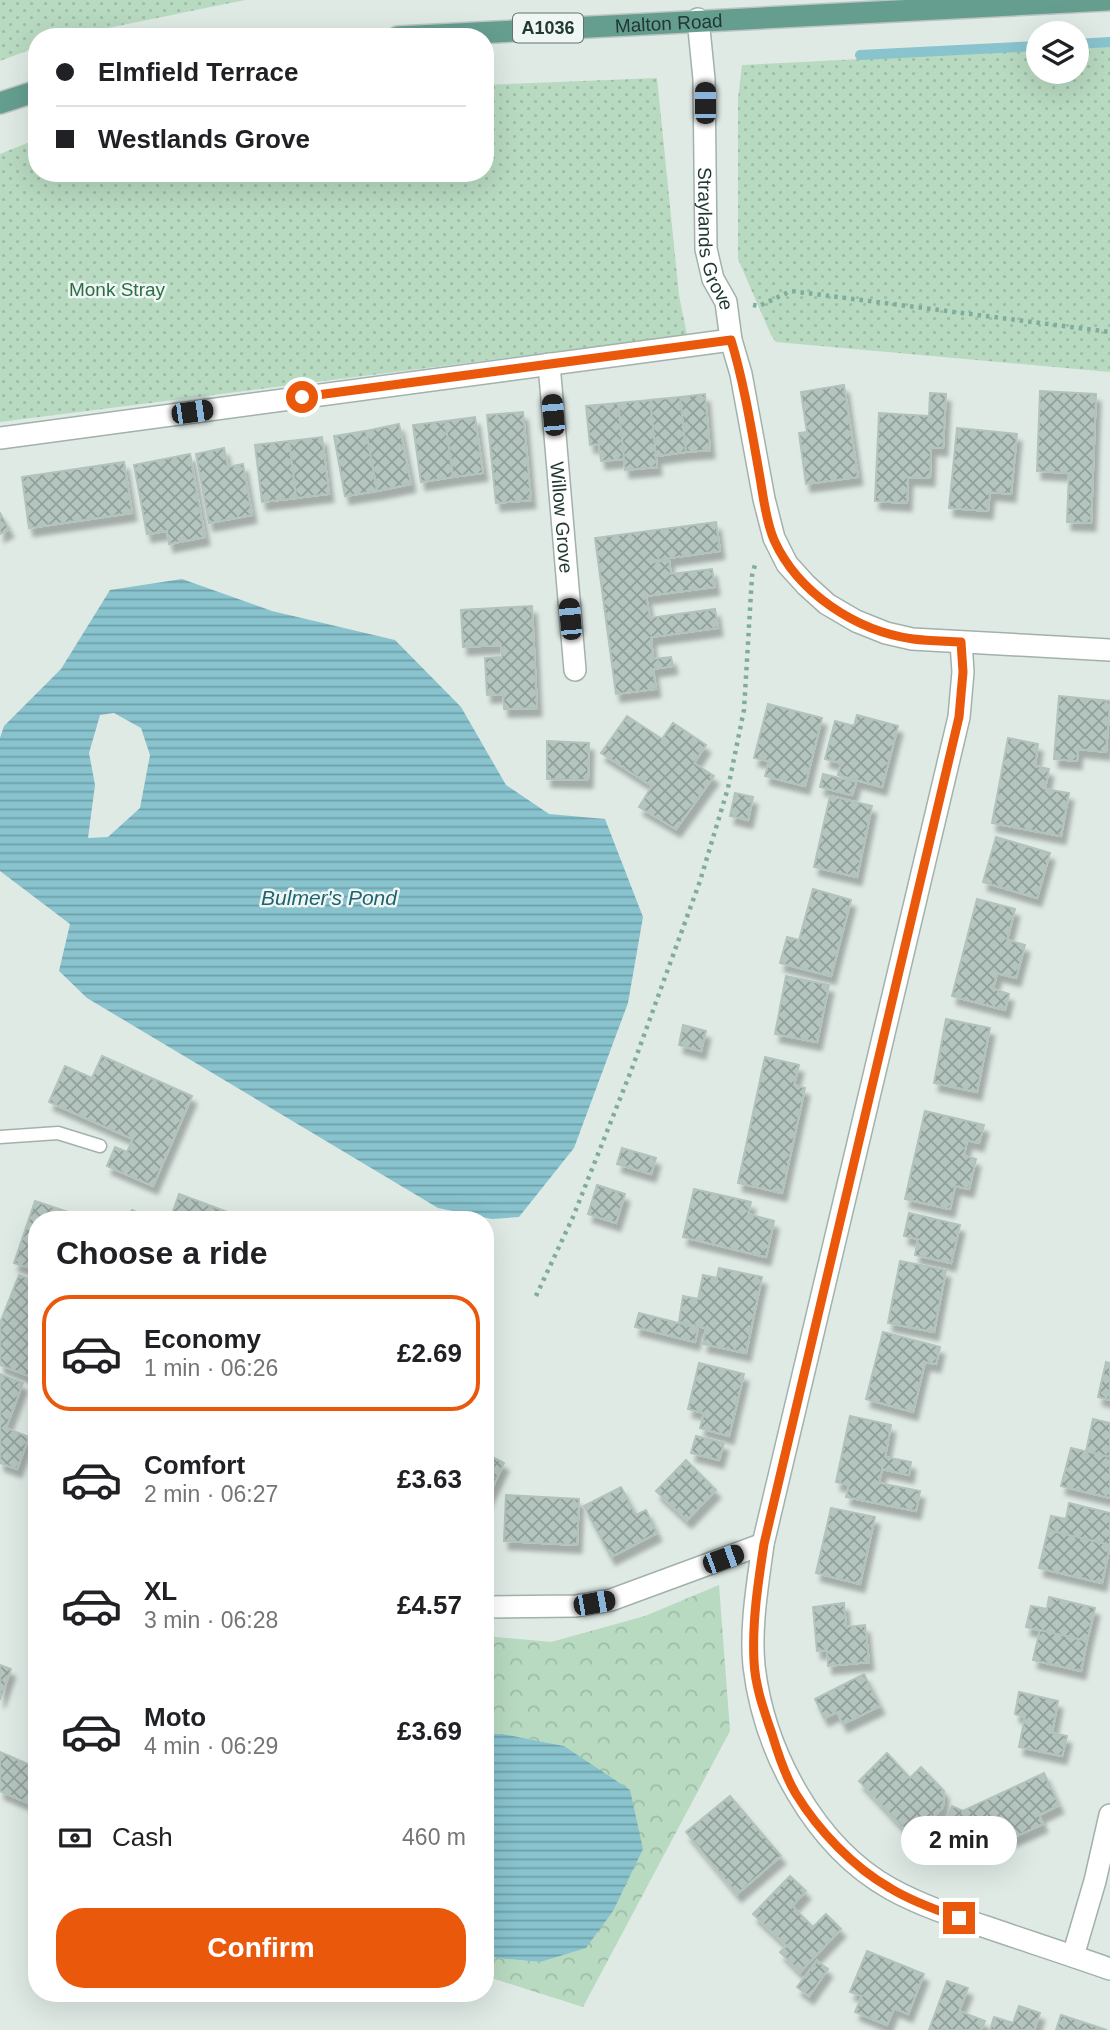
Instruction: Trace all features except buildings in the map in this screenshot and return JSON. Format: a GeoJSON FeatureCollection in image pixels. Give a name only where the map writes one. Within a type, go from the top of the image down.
{"type":"FeatureCollection","features":[{"type":"Feature","properties":{"kind":"main road","name":"Malton Road"},"geometry":{"type":"LineString","coordinates":[[494,31],[1107,0]]}},
{"type":"Feature","properties":{"kind":"main road"},"geometry":{"type":"LineString","coordinates":[[0,103],[28,94]]}},
{"type":"Feature","properties":{"kind":"street","name":"Straylands Grove"},"geometry":{"type":"LineString","coordinates":[[698,19],[704,79],[706,249],[713,279],[726,302],[731,340],[741,374],[764,499],[774,538],[787,564],[827,604],[856,621],[886,633],[912,639],[1110,650]]}},
{"type":"Feature","properties":{"kind":"street"},"geometry":{"type":"LineString","coordinates":[[0,438],[731,340]]}},
{"type":"Feature","properties":{"kind":"street","name":"Willow Grove"},"geometry":{"type":"LineString","coordinates":[[549,364],[575,670]]}},
{"type":"Feature","properties":{"kind":"street"},"geometry":{"type":"LineString","coordinates":[[961,642],[963,672],[959,717],[764,1544],[756,1594],[754,1665],[763,1709],[778,1753],[796,1793],[825,1832],[856,1863],[890,1888],[936,1910],[1110,1969]]}},
{"type":"Feature","properties":{"kind":"street"},"geometry":{"type":"LineString","coordinates":[[494,1607],[576,1606],[611,1600],[764,1544]]}},
{"type":"Feature","properties":{"kind":"street"},"geometry":{"type":"LineString","coordinates":[[1073,1956],[1095,1881],[1110,1815]]}},
{"type":"Feature","properties":{"kind":"lane"},"geometry":{"type":"LineString","coordinates":[[0,1137],[58,1133],[100,1146]]}},
{"type":"Feature","properties":{"kind":"path"},"geometry":{"type":"LineString","coordinates":[[726,302],[760,306],[791,291],[1110,332]]}},
{"type":"Feature","properties":{"kind":"path"},"geometry":{"type":"LineString","coordinates":[[536,1296],[573,1217],[631,1071],[700,881],[728,788],[744,710],[752,576],[757,559],[774,538]]}},
{"type":"Feature","properties":{"kind":"green space"},"geometry":{"type":"Polygon","coordinates":[[[0,0],[245,0],[108,28],[28,28],[28,50],[0,61],[0,0]]]}},
{"type":"Feature","properties":{"kind":"green space"},"geometry":{"type":"Polygon","coordinates":[[[1110,46],[1110,372],[776,342],[738,259],[738,99],[742,65],[1026,51],[1026,84],[1089,84],[1089,47],[1110,46]]]}},
{"type":"Feature","properties":{"kind":"green space","name":"Monk Stray"},"geometry":{"type":"Polygon","coordinates":[[[657,78],[679,295],[687,335],[0,422],[0,154],[28,143],[28,182],[494,182],[494,85],[657,78]]]}},
{"type":"Feature","properties":{"kind":"green space"},"geometry":{"type":"Polygon","coordinates":[[[719,1585],[730,1731],[583,2007],[494,1979],[494,1957],[540,1962],[564,1746],[494,1734],[494,1637],[551,1642],[645,1616],[719,1585]]]}},
{"type":"Feature","properties":{"kind":"water","name":"Bulmer's Pond"},"geometry":{"type":"Polygon","coordinates":[[[182,579],[272,611],[395,640],[461,707],[506,785],[549,814],[605,819],[643,917],[628,1003],[574,1148],[519,1217],[494,1219],[494,1211],[453,1211],[438,1208],[87,998],[59,971],[70,924],[0,871],[0,738],[4,726],[61,669],[110,590],[182,579]],[[114,713],[100,715],[89,753],[95,785],[88,838],[108,837],[140,808],[150,755],[141,728],[114,713]]]}},
{"type":"Feature","properties":{"kind":"water"},"geometry":{"type":"Polygon","coordinates":[[[494,1734],[503,1734],[564,1746],[630,1790],[643,1849],[613,1911],[586,1948],[540,1962],[494,1957],[494,1734]]]}},
{"type":"Feature","properties":{"kind":"waterway"},"geometry":{"type":"LineString","coordinates":[[1089,43],[1110,42]]}},
{"type":"Feature","properties":{"kind":"waterway"},"geometry":{"type":"LineString","coordinates":[[860,55],[1026,47]]}},
{"type":"Feature","properties":{"kind":"route"},"geometry":{"type":"LineString","coordinates":[[302,397],[731,340],[741,374],[764,499],[774,538],[787,564],[827,604],[856,621],[886,633],[912,639],[961,642],[963,672],[959,717],[764,1544],[756,1594],[754,1632],[754,1665],[763,1709],[778,1753],[796,1793],[825,1832],[856,1863],[890,1888],[959,1918]]}}]}
